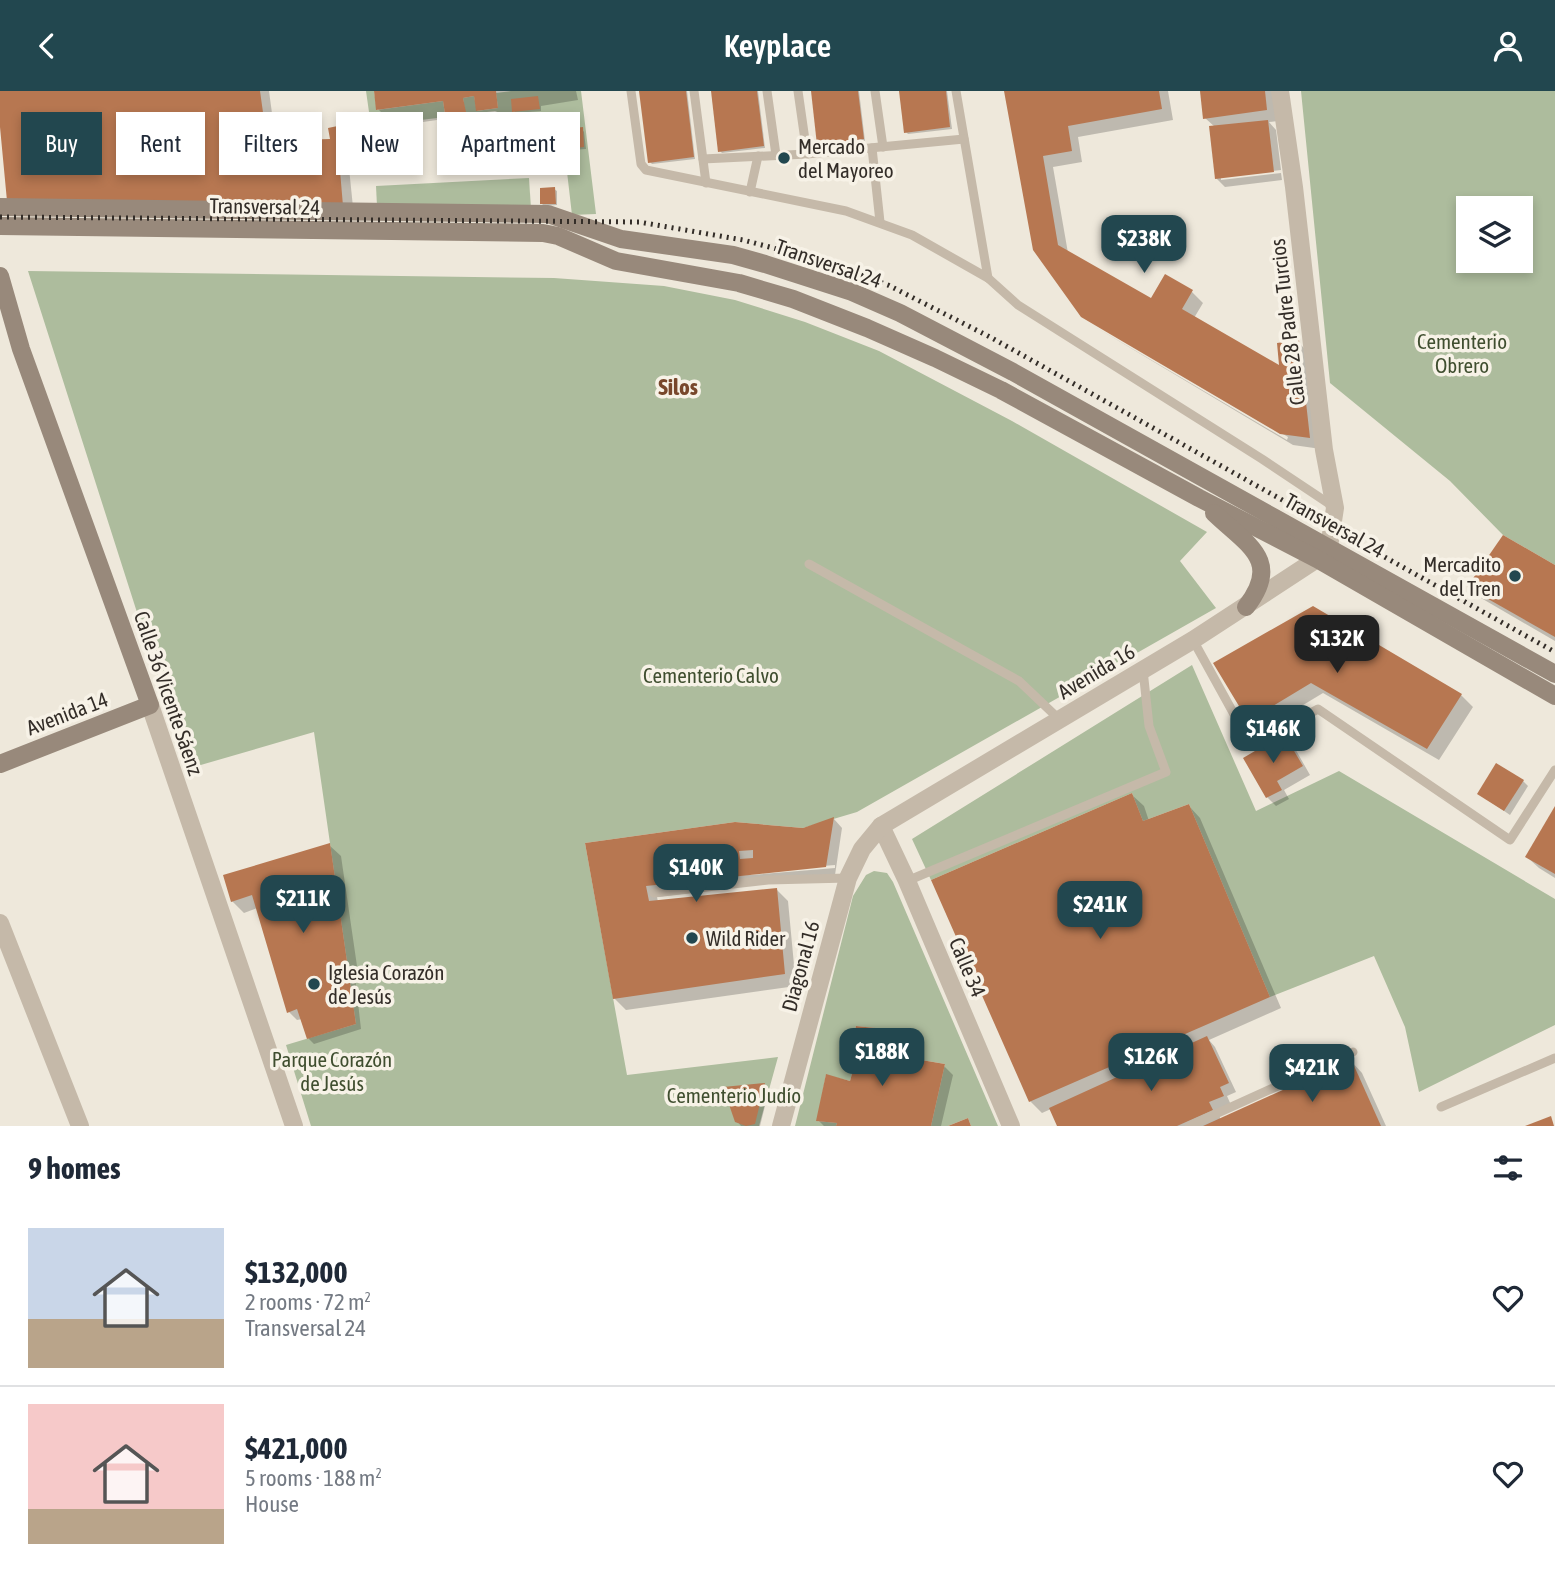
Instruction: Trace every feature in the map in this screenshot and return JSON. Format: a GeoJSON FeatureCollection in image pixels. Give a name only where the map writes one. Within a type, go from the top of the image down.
{"type":"FeatureCollection","features":[{"type":"Feature","properties":{"kind":"main road","name":"Transversal 24"},"geometry":{"type":"LineString","coordinates":[[0,207],[548,214],[613,237],[733,255],[852,292],[934,330],[1013,372],[1323,553],[1555,696]]}},
{"type":"Feature","properties":{"kind":"main road","name":"Transversal 24"},"geometry":{"type":"LineString","coordinates":[[0,226],[542,233],[558,236],[616,261],[738,283],[793,299],[867,328],[1001,390],[1199,498],[1323,553],[1555,674]]}},
{"type":"Feature","properties":{"kind":"main road","name":"Calle 36 Vicente Sáenz"},"geometry":{"type":"LineString","coordinates":[[0,276],[21,349],[150,705]]}},
{"type":"Feature","properties":{"kind":"main road"},"geometry":{"type":"LineString","coordinates":[[1001,390],[1013,372]]}},
{"type":"Feature","properties":{"kind":"main road"},"geometry":{"type":"LineString","coordinates":[[1199,498],[1253,548],[1258,557],[1262,580],[1246,607]]}},
{"type":"Feature","properties":{"kind":"main road","name":"Avenida 14"},"geometry":{"type":"LineString","coordinates":[[0,764],[150,705]]}},
{"type":"Feature","properties":{"kind":"street","name":"Calle 28 Padre Turcios"},"geometry":{"type":"LineString","coordinates":[[1280,91],[1294,187],[1324,450],[1335,508],[1323,553]]}},
{"type":"Feature","properties":{"kind":"street","name":"Avenida 16"},"geometry":{"type":"LineString","coordinates":[[881,826],[1193,640],[1323,553]]}},
{"type":"Feature","properties":{"kind":"street","name":"Calle 36 Vicente Sáenz"},"geometry":{"type":"LineString","coordinates":[[150,705],[295,1126]]}},
{"type":"Feature","properties":{"kind":"street","name":"Calle 34"},"geometry":{"type":"LineString","coordinates":[[881,826],[1011,1126]]}},
{"type":"Feature","properties":{"kind":"street","name":"Diagonal 16"},"geometry":{"type":"LineString","coordinates":[[781,1126],[848,878],[862,849],[881,826]]}},
{"type":"Feature","properties":{"kind":"street"},"geometry":{"type":"LineString","coordinates":[[0,923],[80,1126]]}},
{"type":"Feature","properties":{"kind":"lane"},"geometry":{"type":"LineString","coordinates":[[631,91],[641,164],[646,170],[655,174],[846,211],[912,235],[988,278],[1018,305],[1335,508]]}},
{"type":"Feature","properties":{"kind":"lane"},"geometry":{"type":"LineString","coordinates":[[695,91],[706,183]]}},
{"type":"Feature","properties":{"kind":"lane"},"geometry":{"type":"LineString","coordinates":[[767,91],[776,155]]}},
{"type":"Feature","properties":{"kind":"lane"},"geometry":{"type":"LineString","coordinates":[[798,91],[807,154]]}},
{"type":"Feature","properties":{"kind":"lane"},"geometry":{"type":"LineString","coordinates":[[875,91],[883,147]]}},
{"type":"Feature","properties":{"kind":"lane"},"geometry":{"type":"LineString","coordinates":[[956,91],[988,278]]}},
{"type":"Feature","properties":{"kind":"lane"},"geometry":{"type":"LineString","coordinates":[[703,159],[807,154],[964,139]]}},
{"type":"Feature","properties":{"kind":"lane"},"geometry":{"type":"LineString","coordinates":[[872,148],[880,222]]}},
{"type":"Feature","properties":{"kind":"lane"},"geometry":{"type":"LineString","coordinates":[[750,192],[758,156]]}},
{"type":"Feature","properties":{"kind":"lane"},"geometry":{"type":"LineString","coordinates":[[809,563],[1020,681],[1060,720]]}},
{"type":"Feature","properties":{"kind":"lane"},"geometry":{"type":"LineString","coordinates":[[1193,640],[1251,745],[1318,709],[1510,840],[1555,770]]}},
{"type":"Feature","properties":{"kind":"lane"},"geometry":{"type":"LineString","coordinates":[[907,881],[1166,772],[1149,726],[1143,670]]}},
{"type":"Feature","properties":{"kind":"lane"},"geometry":{"type":"LineString","coordinates":[[654,893],[768,880],[848,878]]}},
{"type":"Feature","properties":{"kind":"lane"},"geometry":{"type":"LineString","coordinates":[[1189,1126],[1353,1052]]}},
{"type":"Feature","properties":{"kind":"lane"},"geometry":{"type":"LineString","coordinates":[[1441,1107],[1555,1058]]}},
{"type":"Feature","properties":{"kind":"green space"},"geometry":{"type":"Polygon","coordinates":[[[366,91],[374,91],[377,110],[443,101],[445,112],[437,112],[437,118],[423,120],[423,112],[369,112],[366,91]]]}},
{"type":"Feature","properties":{"kind":"green space"},"geometry":{"type":"Polygon","coordinates":[[[581,91],[596,214],[572,215],[567,175],[580,175],[580,112],[465,112],[463,98],[474,96],[477,111],[498,108],[496,93],[581,91]]]}},
{"type":"Feature","properties":{"kind":"green space","name":"Cementerio Obrero"},"geometry":{"type":"Polygon","coordinates":[[[1301,91],[1555,91],[1555,565],[1503,535],[1450,481],[1330,383],[1301,91]]]}},
{"type":"Feature","properties":{"kind":"green space"},"geometry":{"type":"Polygon","coordinates":[[[529,178],[531,209],[377,206],[376,186],[529,178]]]}},
{"type":"Feature","properties":{"kind":"green space"},"geometry":{"type":"Polygon","coordinates":[[[28,271],[554,278],[664,286],[735,300],[805,322],[879,351],[1012,421],[1207,532],[1180,561],[1216,608],[857,812],[803,828],[735,822],[585,843],[627,1075],[778,1057],[759,1126],[311,1126],[286,1045],[356,1024],[314,732],[187,769],[28,271]]]}},
{"type":"Feature","properties":{"kind":"green space"},"geometry":{"type":"Polygon","coordinates":[[[1192,665],[1256,811],[1339,771],[1555,899],[1555,1025],[1419,1092],[1405,1027],[1374,956],[1270,997],[1189,804],[1143,821],[1132,793],[931,880],[912,839],[1192,665]]]}},
{"type":"Feature","properties":{"kind":"green space"},"geometry":{"type":"Polygon","coordinates":[[[874,871],[887,873],[893,882],[998,1126],[971,1126],[968,1118],[948,1126],[931,1126],[945,1064],[880,1053],[884,1029],[856,1026],[852,1050],[858,1051],[850,1081],[826,1075],[817,1121],[837,1123],[836,1126],[795,1126],[853,896],[866,875],[874,871]]]}},
{"type":"Feature","properties":{"kind":"building"},"geometry":{"type":"Polygon","coordinates":[[[0,91],[260,91],[263,112],[219,112],[219,175],[322,175],[322,139],[330,139],[328,128],[336,126],[336,175],[340,175],[343,206],[7,201],[0,127],[0,91]]]}},
{"type":"Feature","properties":{"kind":"building"},"geometry":{"type":"Polygon","coordinates":[[[374,91],[496,91],[498,108],[476,111],[474,96],[463,98],[466,112],[445,112],[443,101],[376,110],[374,91]]]}},
{"type":"Feature","properties":{"kind":"building"},"geometry":{"type":"Polygon","coordinates":[[[639,91],[686,91],[694,157],[648,163],[639,91]]]}},
{"type":"Feature","properties":{"kind":"building"},"geometry":{"type":"Polygon","coordinates":[[[711,91],[757,91],[764,146],[718,152],[711,91]]]}},
{"type":"Feature","properties":{"kind":"building"},"geometry":{"type":"Polygon","coordinates":[[[811,91],[858,91],[864,139],[817,145],[811,91]]]}},
{"type":"Feature","properties":{"kind":"building"},"geometry":{"type":"Polygon","coordinates":[[[899,91],[946,91],[950,127],[904,133],[899,91]]]}},
{"type":"Feature","properties":{"kind":"building"},"geometry":{"type":"Polygon","coordinates":[[[1004,91],[1159,91],[1162,109],[1068,126],[1072,151],[1043,156],[1058,245],[1151,298],[1165,274],[1193,290],[1182,309],[1279,365],[1277,343],[1299,340],[1310,438],[1280,434],[1081,317],[1033,250],[1004,91]]]}},
{"type":"Feature","properties":{"kind":"building"},"geometry":{"type":"Polygon","coordinates":[[[1200,91],[1265,91],[1267,110],[1203,119],[1200,91]]]}},
{"type":"Feature","properties":{"kind":"building"},"geometry":{"type":"Polygon","coordinates":[[[538,96],[540,109],[512,112],[511,99],[538,96]]]}},
{"type":"Feature","properties":{"kind":"building"},"geometry":{"type":"Polygon","coordinates":[[[1268,120],[1274,172],[1215,179],[1209,126],[1268,120]]]}},
{"type":"Feature","properties":{"kind":"building"},"geometry":{"type":"Polygon","coordinates":[[[580,127],[583,127],[584,147],[580,147],[580,127]]]}},
{"type":"Feature","properties":{"kind":"building"},"geometry":{"type":"Polygon","coordinates":[[[555,187],[556,204],[540,204],[540,188],[555,187]]]}},
{"type":"Feature","properties":{"kind":"building","name":"Mercadito del Tren"},"geometry":{"type":"Polygon","coordinates":[[[1503,535],[1555,565],[1555,637],[1467,587],[1503,535]]]}},
{"type":"Feature","properties":{"kind":"building"},"geometry":{"type":"Polygon","coordinates":[[[1313,606],[1462,694],[1427,749],[1311,683],[1248,721],[1213,663],[1313,606]]]}},
{"type":"Feature","properties":{"kind":"building"},"geometry":{"type":"Polygon","coordinates":[[[1284,734],[1303,766],[1277,781],[1282,790],[1266,798],[1243,758],[1284,734]]]}},
{"type":"Feature","properties":{"kind":"building"},"geometry":{"type":"Polygon","coordinates":[[[1496,763],[1524,780],[1504,811],[1477,794],[1496,763]]]}},
{"type":"Feature","properties":{"kind":"building"},"geometry":{"type":"Polygon","coordinates":[[[1132,793],[1143,821],[1189,804],[1270,997],[1029,1102],[931,880],[1132,793]]]}},
{"type":"Feature","properties":{"kind":"building"},"geometry":{"type":"Polygon","coordinates":[[[1555,806],[1555,874],[1525,857],[1555,806]]]}},
{"type":"Feature","properties":{"kind":"building","name":"Wild Rider"},"geometry":{"type":"Polygon","coordinates":[[[834,817],[826,867],[646,886],[649,901],[777,888],[785,974],[613,999],[585,843],[735,822],[803,828],[834,817]],[[753,850],[739,851],[740,859],[753,858],[753,850]]]}},
{"type":"Feature","properties":{"kind":"building"},"geometry":{"type":"Polygon","coordinates":[[[330,843],[356,1024],[307,1039],[297,1009],[287,1013],[252,895],[231,902],[223,875],[330,843]]]}},
{"type":"Feature","properties":{"kind":"building"},"geometry":{"type":"Polygon","coordinates":[[[856,1026],[885,1029],[880,1053],[945,1064],[931,1126],[836,1126],[837,1123],[816,1121],[826,1074],[850,1081],[858,1051],[851,1050],[856,1026]]]}},
{"type":"Feature","properties":{"kind":"building"},"geometry":{"type":"Polygon","coordinates":[[[1207,1036],[1229,1083],[1220,1087],[1224,1096],[1209,1102],[1213,1110],[1177,1126],[1057,1126],[1049,1108],[1207,1036]]]}},
{"type":"Feature","properties":{"kind":"building"},"geometry":{"type":"Polygon","coordinates":[[[1351,1059],[1381,1126],[1203,1126],[1351,1059]]]}},
{"type":"Feature","properties":{"kind":"building"},"geometry":{"type":"Polygon","coordinates":[[[765,1083],[755,1124],[746,1126],[735,1122],[723,1087],[765,1083]]]}},
{"type":"Feature","properties":{"kind":"building"},"geometry":{"type":"Polygon","coordinates":[[[1551,1116],[1554,1126],[1525,1126],[1551,1116]]]}},
{"type":"Feature","properties":{"kind":"building"},"geometry":{"type":"Polygon","coordinates":[[[968,1118],[971,1126],[948,1126],[968,1118]]]}},
{"type":"Feature","properties":{"kind":"railway"},"geometry":{"type":"LineString","coordinates":[[0,217],[639,222],[743,240],[826,262],[888,285],[990,337],[1555,652]]}},
{"type":"Feature","properties":{"kind":"place","name":"Mercado del Mayoreo"},"geometry":{"type":"Point","coordinates":[784,158]}},
{"type":"Feature","properties":{"kind":"place","name":"Mercadito del Tren"},"geometry":{"type":"Point","coordinates":[1515,576]}},
{"type":"Feature","properties":{"kind":"place","name":"Wild Rider"},"geometry":{"type":"Point","coordinates":[692,938]}},
{"type":"Feature","properties":{"kind":"place","name":"Iglesia Corazón de Jesús"},"geometry":{"type":"Point","coordinates":[314,984]}},
{"type":"Feature","properties":{"kind":"district","name":"Silos"},"geometry":{"type":"Point","coordinates":[678,387]}},
{"type":"Feature","properties":{"kind":"park label","name":"Cementerio Calvo"},"geometry":{"type":"Point","coordinates":[711,675]}},
{"type":"Feature","properties":{"kind":"park label","name":"Parque Corazón de Jesús"},"geometry":{"type":"Point","coordinates":[332,1071]}},
{"type":"Feature","properties":{"kind":"park label","name":"Cementerio Judío"},"geometry":{"type":"Point","coordinates":[734,1095]}}]}
